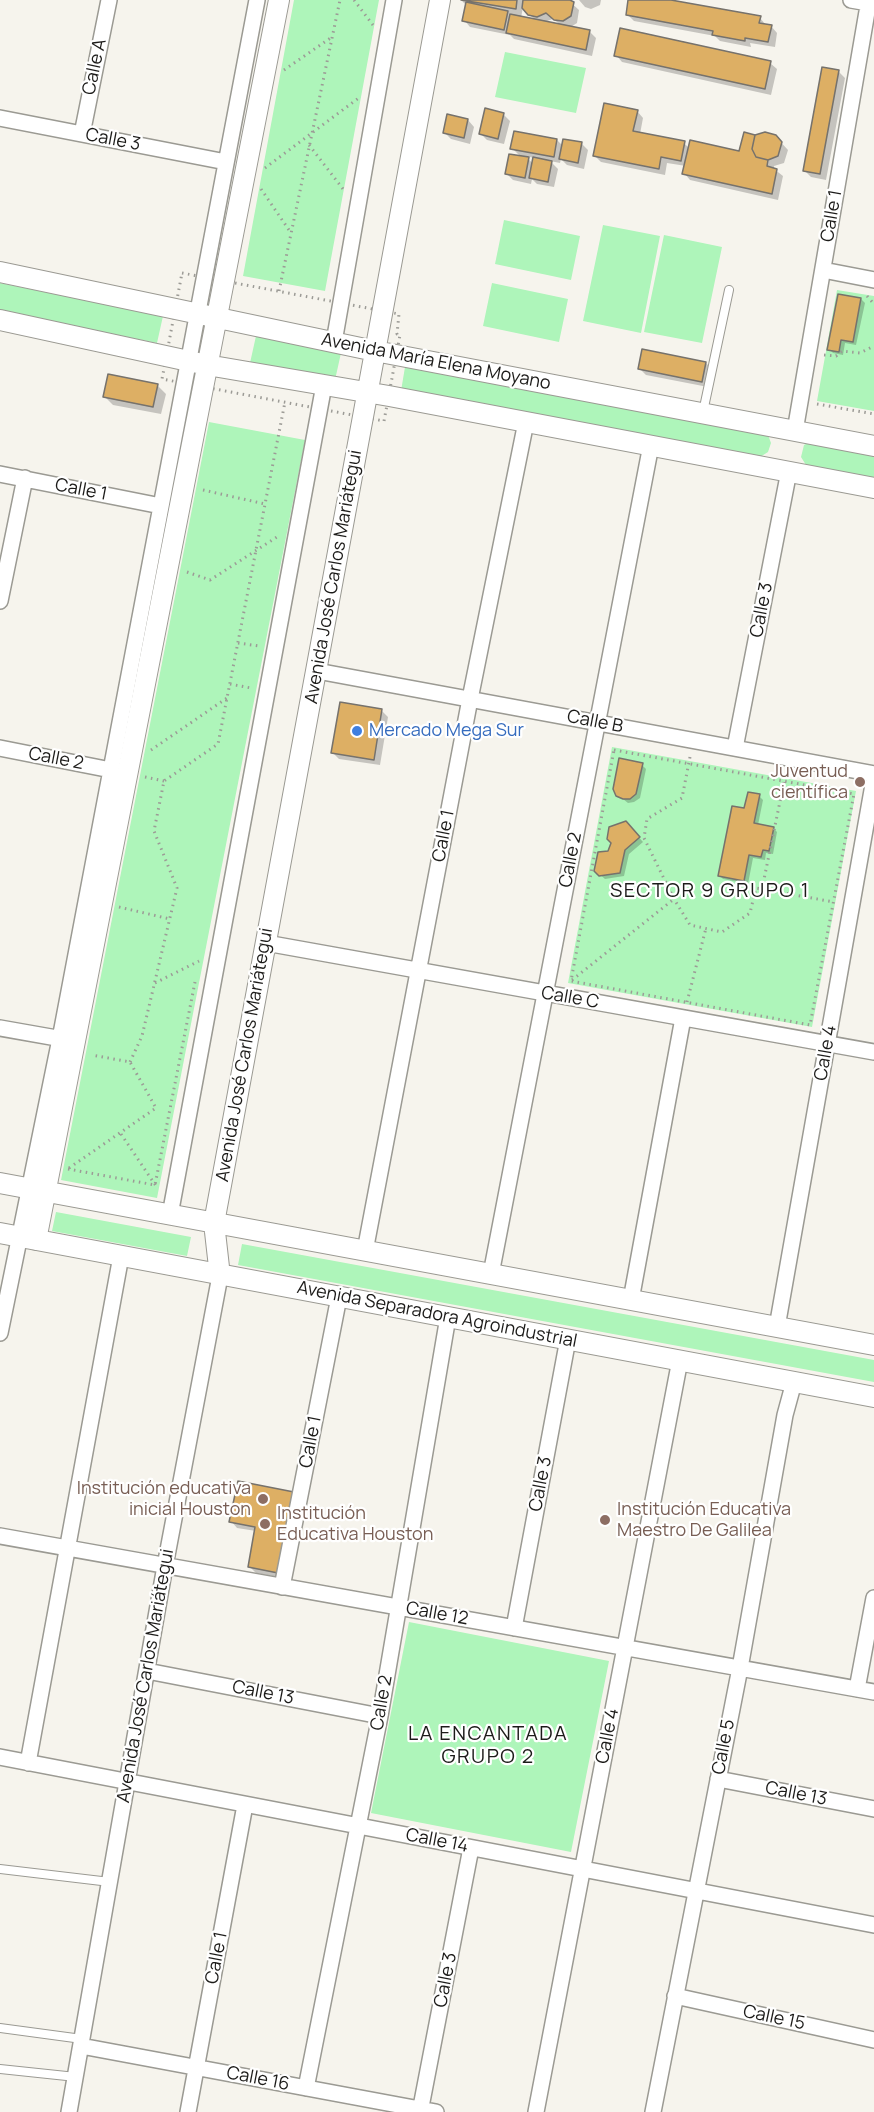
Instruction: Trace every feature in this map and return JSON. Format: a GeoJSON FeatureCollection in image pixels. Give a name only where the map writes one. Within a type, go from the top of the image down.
{"type":"FeatureCollection","features":[{"type":"Feature","properties":{"kind":"street","name":"Calle A"},"geometry":{"type":"LineString","coordinates":[[82,134],[109,0]]}},
{"type":"Feature","properties":{"kind":"street"},"geometry":{"type":"LineString","coordinates":[[207,316],[226,162],[257,0]]}},
{"type":"Feature","properties":{"kind":"street"},"geometry":{"type":"LineString","coordinates":[[0,1333],[18,1237],[37,1190],[207,316],[279,0]]}},
{"type":"Feature","properties":{"kind":"street"},"geometry":{"type":"LineString","coordinates":[[334,342],[394,0]]}},
{"type":"Feature","properties":{"kind":"street","name":"Avenida José Carlos Mariátegui"},"geometry":{"type":"LineString","coordinates":[[69,2112],[165,1566],[220,1276],[214,1223],[440,0]]}},
{"type":"Feature","properties":{"kind":"street"},"geometry":{"type":"LineString","coordinates":[[851,0],[871,2]]}},
{"type":"Feature","properties":{"kind":"street","name":"Calle 1"},"geometry":{"type":"LineString","coordinates":[[795,431],[871,2]]}},
{"type":"Feature","properties":{"kind":"street","name":"Calle 3"},"geometry":{"type":"LineString","coordinates":[[0,118],[226,162]]}},
{"type":"Feature","properties":{"kind":"street"},"geometry":{"type":"LineString","coordinates":[[823,270],[874,280]]}},
{"type":"Feature","properties":{"kind":"street","name":"Avenida María Elena Moyano"},"geometry":{"type":"LineString","coordinates":[[0,272],[375,351],[874,446]]}},
{"type":"Feature","properties":{"kind":"street"},"geometry":{"type":"LineString","coordinates":[[0,320],[198,363],[368,392],[874,488]]}},
{"type":"Feature","properties":{"kind":"street"},"geometry":{"type":"LineString","coordinates":[[37,1190],[59,1167],[67,1040],[111,770],[161,506],[198,363]]}},
{"type":"Feature","properties":{"kind":"street"},"geometry":{"type":"LineString","coordinates":[[170,1215],[324,385]]}},
{"type":"Feature","properties":{"kind":"street","name":"Calle 1"},"geometry":{"type":"LineString","coordinates":[[365,1251],[470,699],[526,422]]}},
{"type":"Feature","properties":{"kind":"street","name":"Calle 2"},"geometry":{"type":"LineString","coordinates":[[491,1274],[651,445]]}},
{"type":"Feature","properties":{"kind":"street","name":"Calle 3"},"geometry":{"type":"LineString","coordinates":[[735,748],[789,471]]}},
{"type":"Feature","properties":{"kind":"street","name":"Calle 1"},"geometry":{"type":"LineString","coordinates":[[0,474],[161,506]]}},
{"type":"Feature","properties":{"kind":"street"},"geometry":{"type":"LineString","coordinates":[[0,601],[25,478]]}},
{"type":"Feature","properties":{"kind":"street","name":"Calle B"},"geometry":{"type":"LineString","coordinates":[[317,671],[874,774]]}},
{"type":"Feature","properties":{"kind":"street","name":"Calle 2"},"geometry":{"type":"LineString","coordinates":[[0,748],[111,770]]}},
{"type":"Feature","properties":{"kind":"street","name":"Calle 4"},"geometry":{"type":"LineString","coordinates":[[777,1327],[874,779]]}},
{"type":"Feature","properties":{"kind":"street","name":"Calle C"},"geometry":{"type":"LineString","coordinates":[[266,943],[874,1053]]}},
{"type":"Feature","properties":{"kind":"street"},"geometry":{"type":"LineString","coordinates":[[631,1300],[683,1018]]}},
{"type":"Feature","properties":{"kind":"street"},"geometry":{"type":"LineString","coordinates":[[0,1028],[67,1040]]}},
{"type":"Feature","properties":{"kind":"street"},"geometry":{"type":"LineString","coordinates":[[0,1183],[874,1345]]}},
{"type":"Feature","properties":{"kind":"street","name":"Avenida Separadora Agroindustrial"},"geometry":{"type":"LineString","coordinates":[[18,1237],[874,1397]]}},
{"type":"Feature","properties":{"kind":"street"},"geometry":{"type":"LineString","coordinates":[[28,1763],[121,1256]]}},
{"type":"Feature","properties":{"kind":"street","name":"Calle 1"},"geometry":{"type":"LineString","coordinates":[[282,1587],[339,1297]]}},
{"type":"Feature","properties":{"kind":"street","name":"Calle 2"},"geometry":{"type":"LineString","coordinates":[[306,2088],[380,1716],[448,1317]]}},
{"type":"Feature","properties":{"kind":"street","name":"Calle 3"},"geometry":{"type":"LineString","coordinates":[[514,1628],[568,1340]]}},
{"type":"Feature","properties":{"kind":"street","name":"Calle 4"},"geometry":{"type":"LineString","coordinates":[[536,2112],[680,1360]]}},
{"type":"Feature","properties":{"kind":"street","name":"Calle 5"},"geometry":{"type":"LineString","coordinates":[[653,2112],[740,1668],[785,1415],[794,1382]]}},
{"type":"Feature","properties":{"kind":"street","name":"Calle 12"},"geometry":{"type":"LineString","coordinates":[[0,1536],[874,1692]]}},
{"type":"Feature","properties":{"kind":"street"},"geometry":{"type":"LineString","coordinates":[[857,1689],[874,1598]]}},
{"type":"Feature","properties":{"kind":"street","name":"Calle 13"},"geometry":{"type":"LineString","coordinates":[[147,1671],[380,1716]]}},
{"type":"Feature","properties":{"kind":"street","name":"Calle 14"},"geometry":{"type":"LineString","coordinates":[[0,1757],[874,1925]]}},
{"type":"Feature","properties":{"kind":"street","name":"Calle 13"},"geometry":{"type":"LineString","coordinates":[[718,1779],[874,1809]]}},
{"type":"Feature","properties":{"kind":"street","name":"Calle 1"},"geometry":{"type":"LineString","coordinates":[[188,2112],[245,1805]]}},
{"type":"Feature","properties":{"kind":"street","name":"Calle 3"},"geometry":{"type":"LineString","coordinates":[[426,2111],[471,1848]]}},
{"type":"Feature","properties":{"kind":"street","name":"Calle 15"},"geometry":{"type":"LineString","coordinates":[[675,1996],[874,2040]]}},
{"type":"Feature","properties":{"kind":"street","name":"Calle 16"},"geometry":{"type":"LineString","coordinates":[[82,2043],[426,2111]]}},
{"type":"Feature","properties":{"kind":"lane"},"geometry":{"type":"LineString","coordinates":[[702,413],[729,290]]}},
{"type":"Feature","properties":{"kind":"lane"},"geometry":{"type":"LineString","coordinates":[[0,1869],[110,1882]]}},
{"type":"Feature","properties":{"kind":"lane"},"geometry":{"type":"LineString","coordinates":[[0,2028],[82,2043]]}},
{"type":"Feature","properties":{"kind":"lane"},"geometry":{"type":"LineString","coordinates":[[0,2069],[75,2076]]}},
{"type":"Feature","properties":{"kind":"path"},"geometry":{"type":"LineString","coordinates":[[279,291],[340,0]]}},
{"type":"Feature","properties":{"kind":"path"},"geometry":{"type":"LineString","coordinates":[[354,0],[376,29]]}},
{"type":"Feature","properties":{"kind":"path"},"geometry":{"type":"LineString","coordinates":[[282,71],[332,37]]}},
{"type":"Feature","properties":{"kind":"path"},"geometry":{"type":"LineString","coordinates":[[263,169],[364,94]]}},
{"type":"Feature","properties":{"kind":"path"},"geometry":{"type":"LineString","coordinates":[[309,145],[345,192]]}},
{"type":"Feature","properties":{"kind":"path"},"geometry":{"type":"LineString","coordinates":[[260,188],[291,233]]}},
{"type":"Feature","properties":{"kind":"path"},"geometry":{"type":"LineString","coordinates":[[874,294],[864,293],[874,304]]}},
{"type":"Feature","properties":{"kind":"path"},"geometry":{"type":"LineString","coordinates":[[822,365],[824,355],[836,356],[842,351],[860,353],[874,345]]}},
{"type":"Feature","properties":{"kind":"path"},"geometry":{"type":"LineString","coordinates":[[218,401],[220,390]]}},
{"type":"Feature","properties":{"kind":"path"},"geometry":{"type":"LineString","coordinates":[[817,394],[815,404],[874,414]]}},
{"type":"Feature","properties":{"kind":"path"},"geometry":{"type":"LineString","coordinates":[[130,1062],[142,1036],[177,888],[154,831],[164,781],[218,744],[285,402]]}},
{"type":"Feature","properties":{"kind":"path"},"geometry":{"type":"LineString","coordinates":[[201,490],[265,504]]}},
{"type":"Feature","properties":{"kind":"path"},"geometry":{"type":"LineString","coordinates":[[185,571],[210,580],[282,534],[279,545]]}},
{"type":"Feature","properties":{"kind":"path"},"geometry":{"type":"LineString","coordinates":[[238,643],[260,646]]}},
{"type":"Feature","properties":{"kind":"path"},"geometry":{"type":"LineString","coordinates":[[230,684],[252,688],[254,678]]}},
{"type":"Feature","properties":{"kind":"path"},"geometry":{"type":"LineString","coordinates":[[152,740],[150,751],[226,698]]}},
{"type":"Feature","properties":{"kind":"path"},"geometry":{"type":"LineString","coordinates":[[694,741],[682,798],[647,819],[644,838],[674,899],[690,925],[722,932],[750,913],[756,888],[852,905]]}},
{"type":"Feature","properties":{"kind":"path"},"geometry":{"type":"LineString","coordinates":[[614,750],[854,794],[810,1025],[571,981],[614,750]]}},
{"type":"Feature","properties":{"kind":"path"},"geometry":{"type":"LineString","coordinates":[[146,768],[145,777],[164,781]]}},
{"type":"Feature","properties":{"kind":"path"},"geometry":{"type":"LineString","coordinates":[[762,889],[784,781]]}},
{"type":"Feature","properties":{"kind":"path"},"geometry":{"type":"LineString","coordinates":[[121,897],[119,908],[170,919]]}},
{"type":"Feature","properties":{"kind":"path"},"geometry":{"type":"LineString","coordinates":[[546,993],[571,981],[674,899]]}},
{"type":"Feature","properties":{"kind":"path"},"geometry":{"type":"LineString","coordinates":[[683,1018],[706,928]]}},
{"type":"Feature","properties":{"kind":"path"},"geometry":{"type":"LineString","coordinates":[[59,1167],[155,1185],[199,961],[155,983]]}},
{"type":"Feature","properties":{"kind":"path"},"geometry":{"type":"LineString","coordinates":[[59,1167],[156,1108],[130,1062],[90,1054]]}},
{"type":"Feature","properties":{"kind":"path"},"geometry":{"type":"LineString","coordinates":[[59,1167],[70,1158]]}},
{"type":"Feature","properties":{"kind":"green space"},"geometry":{"type":"Polygon","coordinates":[[[294,0],[379,0],[325,291],[243,276],[294,0]]]}},
{"type":"Feature","properties":{"kind":"green space"},"geometry":{"type":"Polygon","coordinates":[[[505,52],[586,68],[576,113],[495,97],[505,52]]]}},
{"type":"Feature","properties":{"kind":"green space"},"geometry":{"type":"Polygon","coordinates":[[[504,220],[580,236],[571,280],[495,264],[504,220]]]}},
{"type":"Feature","properties":{"kind":"green space"},"geometry":{"type":"Polygon","coordinates":[[[603,225],[660,236],[641,333],[583,321],[603,225]]]}},
{"type":"Feature","properties":{"kind":"green space"},"geometry":{"type":"Polygon","coordinates":[[[664,235],[722,247],[702,343],[644,332],[664,235]]]}},
{"type":"Feature","properties":{"kind":"green space"},"geometry":{"type":"Polygon","coordinates":[[[0,283],[163,316],[157,343],[0,311],[0,283]]]}},
{"type":"Feature","properties":{"kind":"green space"},"geometry":{"type":"Polygon","coordinates":[[[492,283],[568,299],[559,342],[483,326],[492,283]]]}},
{"type":"Feature","properties":{"kind":"green space"},"geometry":{"type":"Polygon","coordinates":[[[837,290],[874,296],[874,411],[817,401],[837,290]]]}},
{"type":"Feature","properties":{"kind":"green space"},"geometry":{"type":"Polygon","coordinates":[[[256,336],[341,353],[335,380],[250,363],[256,336]]]}},
{"type":"Feature","properties":{"kind":"green space"},"geometry":{"type":"Polygon","coordinates":[[[405,367],[768,435],[771,443],[768,452],[760,457],[401,391],[405,367]]]}},
{"type":"Feature","properties":{"kind":"green space"},"geometry":{"type":"Polygon","coordinates":[[[209,422],[305,440],[157,1198],[61,1180],[209,422]]]}},
{"type":"Feature","properties":{"kind":"green space"},"geometry":{"type":"Polygon","coordinates":[[[812,441],[874,453],[874,478],[806,465],[801,457],[804,445],[812,441]]]}},
{"type":"Feature","properties":{"kind":"green space"},"geometry":{"type":"Polygon","coordinates":[[[612,747],[856,791],[812,1027],[568,983],[612,747]]]}},
{"type":"Feature","properties":{"kind":"green space"},"geometry":{"type":"Polygon","coordinates":[[[56,1212],[191,1237],[187,1256],[52,1231],[56,1212]]]}},
{"type":"Feature","properties":{"kind":"green space"},"geometry":{"type":"Polygon","coordinates":[[[242,1244],[874,1360],[874,1382],[238,1265],[242,1244]]]}},
{"type":"Feature","properties":{"kind":"green space"},"geometry":{"type":"Polygon","coordinates":[[[409,1622],[609,1661],[571,1852],[371,1813],[409,1622]]]}},
{"type":"Feature","properties":{"kind":"building"},"geometry":{"type":"Polygon","coordinates":[[[461,0],[517,0],[516,9],[461,0]]]}},
{"type":"Feature","properties":{"kind":"building"},"geometry":{"type":"Polygon","coordinates":[[[523,0],[570,0],[574,2],[571,16],[563,21],[554,20],[546,13],[537,17],[528,15],[522,8],[523,0]]]}},
{"type":"Feature","properties":{"kind":"building"},"geometry":{"type":"Polygon","coordinates":[[[628,0],[671,0],[761,16],[759,23],[772,25],[768,42],[745,38],[745,41],[712,35],[713,31],[626,15],[628,0]]]}},
{"type":"Feature","properties":{"kind":"building"},"geometry":{"type":"Polygon","coordinates":[[[466,2],[508,11],[504,30],[462,21],[466,2]]]}},
{"type":"Feature","properties":{"kind":"building"},"geometry":{"type":"Polygon","coordinates":[[[510,14],[590,30],[586,50],[506,33],[510,14]]]}},
{"type":"Feature","properties":{"kind":"building"},"geometry":{"type":"Polygon","coordinates":[[[620,28],[771,61],[765,89],[614,56],[620,28]]]}},
{"type":"Feature","properties":{"kind":"building"},"geometry":{"type":"Polygon","coordinates":[[[822,67],[839,70],[820,174],[803,171],[822,67]]]}},
{"type":"Feature","properties":{"kind":"building"},"geometry":{"type":"Polygon","coordinates":[[[604,103],[638,110],[633,131],[685,141],[681,161],[661,157],[659,169],[593,156],[604,103]]]}},
{"type":"Feature","properties":{"kind":"building"},"geometry":{"type":"Polygon","coordinates":[[[485,108],[504,113],[498,139],[479,134],[485,108]]]}},
{"type":"Feature","properties":{"kind":"building"},"geometry":{"type":"Polygon","coordinates":[[[447,114],[468,119],[464,138],[443,133],[447,114]]]}},
{"type":"Feature","properties":{"kind":"building"},"geometry":{"type":"Polygon","coordinates":[[[514,131],[557,139],[554,157],[510,149],[514,131]]]}},
{"type":"Feature","properties":{"kind":"building"},"geometry":{"type":"Polygon","coordinates":[[[744,132],[755,135],[752,149],[756,157],[768,160],[767,166],[777,169],[772,194],[682,174],[690,140],[739,151],[744,132]]]}},
{"type":"Feature","properties":{"kind":"building"},"geometry":{"type":"Polygon","coordinates":[[[765,132],[776,135],[782,142],[778,156],[768,160],[756,157],[752,149],[755,135],[765,132]]]}},
{"type":"Feature","properties":{"kind":"building"},"geometry":{"type":"Polygon","coordinates":[[[563,139],[582,142],[578,163],[559,159],[563,139]]]}},
{"type":"Feature","properties":{"kind":"building"},"geometry":{"type":"Polygon","coordinates":[[[509,154],[529,157],[525,178],[505,174],[509,154]]]}},
{"type":"Feature","properties":{"kind":"building"},"geometry":{"type":"Polygon","coordinates":[[[533,157],[552,161],[548,182],[529,178],[533,157]]]}},
{"type":"Feature","properties":{"kind":"building"},"geometry":{"type":"Polygon","coordinates":[[[838,294],[861,298],[853,342],[841,340],[839,352],[827,350],[838,294]]]}},
{"type":"Feature","properties":{"kind":"building"},"geometry":{"type":"Polygon","coordinates":[[[642,349],[706,362],[702,382],[638,369],[642,349]]]}},
{"type":"Feature","properties":{"kind":"building"},"geometry":{"type":"Polygon","coordinates":[[[108,374],[158,384],[153,407],[103,397],[108,374]]]}},
{"type":"Feature","properties":{"kind":"building","name":"Mercado Mega Sur"},"geometry":{"type":"Polygon","coordinates":[[[340,702],[382,709],[374,760],[331,753],[340,702]]]}},
{"type":"Feature","properties":{"kind":"building"},"geometry":{"type":"Polygon","coordinates":[[[619,758],[643,763],[636,794],[630,799],[616,796],[613,789],[619,758]]]}},
{"type":"Feature","properties":{"kind":"building"},"geometry":{"type":"Polygon","coordinates":[[[748,792],[760,794],[754,823],[774,827],[769,851],[763,850],[761,857],[749,855],[744,881],[718,876],[732,806],[744,808],[748,792]]]}},
{"type":"Feature","properties":{"kind":"building"},"geometry":{"type":"Polygon","coordinates":[[[626,821],[640,837],[625,850],[620,873],[599,876],[594,871],[598,852],[608,851],[611,843],[607,839],[609,827],[626,821]]]}},
{"type":"Feature","properties":{"kind":"building","name":"Institución Educativa Houston"},"geometry":{"type":"Polygon","coordinates":[[[238,1481],[294,1492],[278,1573],[248,1567],[255,1527],[229,1522],[238,1481]]]}},
{"type":"Feature","properties":{"kind":"place","name":"Mercado Mega Sur"},"geometry":{"type":"Point","coordinates":[357,731]}},
{"type":"Feature","properties":{"kind":"place","name":"Juventud científica"},"geometry":{"type":"Point","coordinates":[860,782]}},
{"type":"Feature","properties":{"kind":"place","name":"Institución educativa inicial Houston"},"geometry":{"type":"Point","coordinates":[263,1499]}},
{"type":"Feature","properties":{"kind":"place","name":"Institución Educativa Maestro De Galilea"},"geometry":{"type":"Point","coordinates":[605,1520]}},
{"type":"Feature","properties":{"kind":"place","name":"Institución Educativa Houston"},"geometry":{"type":"Point","coordinates":[265,1524]}},
{"type":"Feature","properties":{"kind":"district","name":"SECTOR 9 GRUPO 1"},"geometry":{"type":"Point","coordinates":[710,891]}},
{"type":"Feature","properties":{"kind":"district","name":"LA ENCANTADA GRUPO 2"},"geometry":{"type":"Point","coordinates":[488,1746]}}]}
